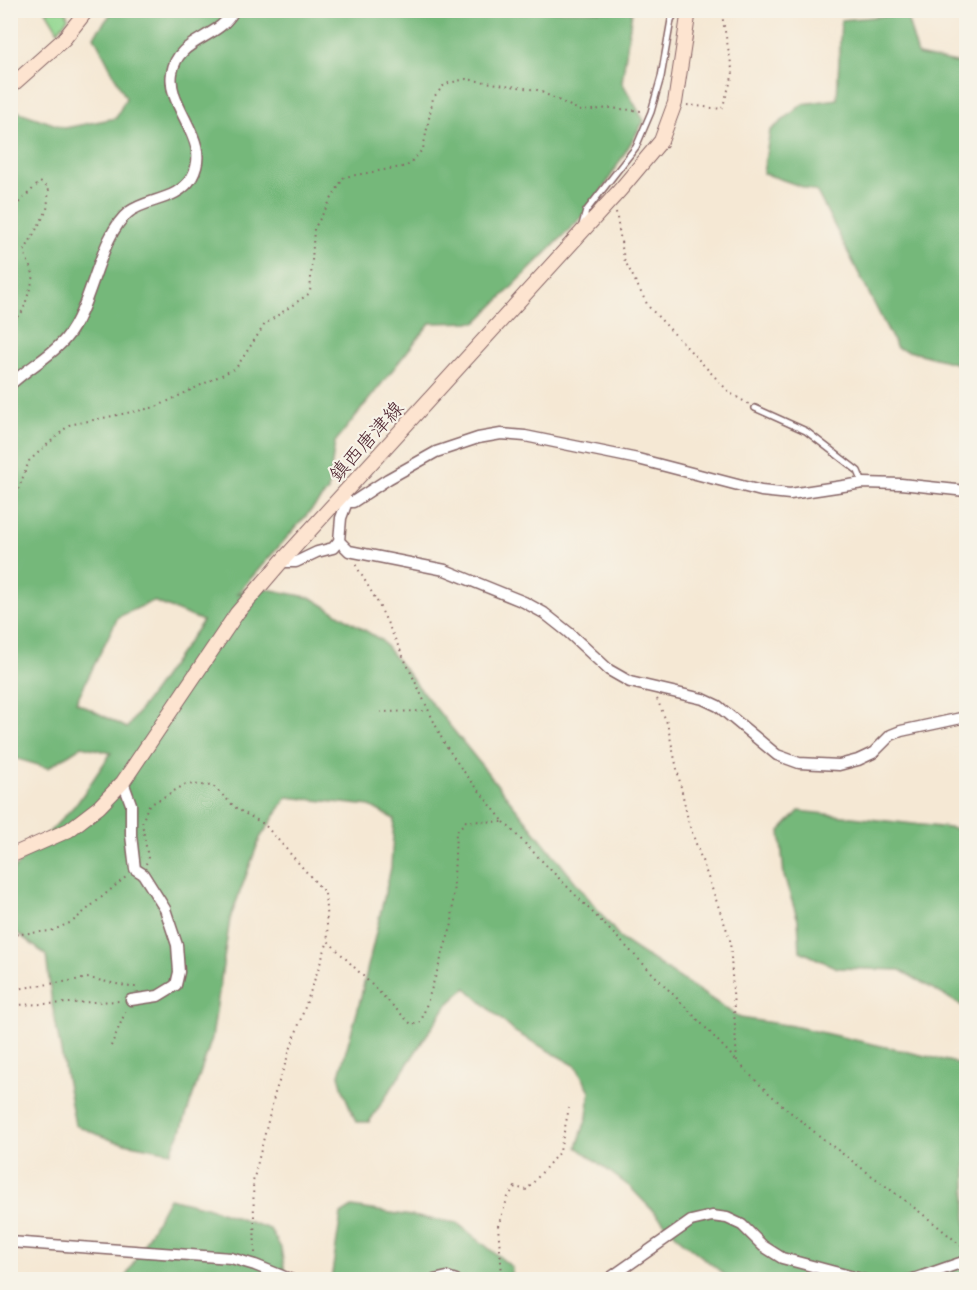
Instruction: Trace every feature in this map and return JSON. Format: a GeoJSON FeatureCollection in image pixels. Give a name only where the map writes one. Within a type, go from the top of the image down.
{"type":"FeatureCollection","features":[{"type":"Feature","properties":{"kind":"main road"},"geometry":{"type":"LineString","coordinates":[[10,87],[64,39],[87,10]]}},
{"type":"Feature","properties":{"kind":"main road","name":"鎮西唐津線"},"geometry":{"type":"LineString","coordinates":[[10,856],[69,830],[99,807],[123,782],[237,613],[280,562],[344,499],[661,141],[675,103],[689,10]]}},
{"type":"Feature","properties":{"kind":"street"},"geometry":{"type":"LineString","coordinates":[[10,386],[66,339],[77,321],[113,232],[129,212],[178,192],[192,177],[197,155],[191,130],[172,92],[171,74],[176,60],[187,46],[215,31],[234,10]]}},
{"type":"Feature","properties":{"kind":"street"},"geometry":{"type":"LineString","coordinates":[[280,562],[296,562],[317,552],[333,548],[339,541],[344,499],[353,502],[436,452],[478,438],[501,434],[525,436],[638,459],[761,491],[790,494],[863,483],[902,484],[966,492]]}},
{"type":"Feature","properties":{"kind":"street"},"geometry":{"type":"LineString","coordinates":[[339,541],[350,551],[445,570],[524,602],[568,632],[609,670],[630,682],[703,699],[718,706],[777,755],[799,763],[839,765],[858,760],[873,753],[891,735],[901,731],[966,717]]}},
{"type":"Feature","properties":{"kind":"street"},"geometry":{"type":"LineString","coordinates":[[123,782],[131,804],[131,835],[139,871],[165,909],[177,945],[179,972],[176,985],[158,996],[131,1000]]}},
{"type":"Feature","properties":{"kind":"street"},"geometry":{"type":"LineString","coordinates":[[607,1280],[691,1221],[712,1216],[727,1218],[742,1225],[763,1246],[782,1258],[865,1280]]}},
{"type":"Feature","properties":{"kind":"street"},"geometry":{"type":"LineString","coordinates":[[10,1242],[231,1258],[292,1280]]}},
{"type":"Feature","properties":{"kind":"street"},"geometry":{"type":"LineString","coordinates":[[911,1280],[966,1261]]}},
{"type":"Feature","properties":{"kind":"street"},"geometry":{"type":"LineString","coordinates":[[434,1280],[447,1277],[456,1280]]}},
{"type":"Feature","properties":{"kind":"lane"},"geometry":{"type":"LineString","coordinates":[[579,236],[586,211],[636,147],[651,112],[661,77],[671,20],[677,10]]}},
{"type":"Feature","properties":{"kind":"lane"},"geometry":{"type":"LineString","coordinates":[[755,408],[806,430],[858,471],[863,483]]}},
{"type":"Feature","properties":{"kind":"path"},"geometry":{"type":"LineString","coordinates":[[675,103],[722,109],[733,74],[721,10]]}},
{"type":"Feature","properties":{"kind":"path"},"geometry":{"type":"LineString","coordinates":[[957,10],[966,26]]}},
{"type":"Feature","properties":{"kind":"path"},"geometry":{"type":"LineString","coordinates":[[10,512],[29,461],[69,425],[156,407],[236,368],[265,324],[310,293],[314,229],[344,177],[407,166],[423,149],[433,98],[445,84],[466,79],[537,90],[581,111],[610,108],[651,112]]}},
{"type":"Feature","properties":{"kind":"path"},"geometry":{"type":"LineString","coordinates":[[10,211],[40,182],[49,188],[47,210],[24,252],[34,276],[23,310],[10,324]]}},
{"type":"Feature","properties":{"kind":"path"},"geometry":{"type":"LineString","coordinates":[[620,190],[616,206],[624,259],[648,306],[730,393],[755,408]]}},
{"type":"Feature","properties":{"kind":"path"},"geometry":{"type":"LineString","coordinates":[[350,551],[378,603],[444,743],[504,822],[737,1063],[780,1104],[860,1168],[933,1221],[966,1250]]}},
{"type":"Feature","properties":{"kind":"path"},"geometry":{"type":"LineString","coordinates":[[653,688],[667,723],[689,824],[730,939],[737,1063]]}},
{"type":"Feature","properties":{"kind":"path"},"geometry":{"type":"LineString","coordinates":[[380,712],[428,711]]}},
{"type":"Feature","properties":{"kind":"path"},"geometry":{"type":"LineString","coordinates":[[10,935],[51,931],[72,921],[139,871],[148,858],[142,823],[148,806],[186,784],[213,786],[237,809],[264,824],[325,893],[328,941],[275,1093],[252,1182],[255,1265]]}},
{"type":"Feature","properties":{"kind":"path"},"geometry":{"type":"LineString","coordinates":[[328,941],[412,1024],[420,1022],[452,924],[456,832],[466,821],[504,822]]}},
{"type":"Feature","properties":{"kind":"path"},"geometry":{"type":"LineString","coordinates":[[10,990],[89,978],[130,987],[141,987]]}},
{"type":"Feature","properties":{"kind":"path"},"geometry":{"type":"LineString","coordinates":[[10,1009],[17,1005],[131,1000],[111,1046]]}},
{"type":"Feature","properties":{"kind":"path"},"geometry":{"type":"LineString","coordinates":[[500,1280],[502,1274],[498,1226],[508,1197],[515,1187],[527,1190],[560,1151],[569,1107]]}},
{"type":"Feature","properties":{"kind":"green space"},"geometry":{"type":"Polygon","coordinates":[[[46,11],[66,11],[68,18],[58,31],[46,11]]]}},
{"type":"Feature","properties":{"kind":"green space"},"geometry":{"type":"Polygon","coordinates":[[[113,11],[632,11],[622,82],[644,121],[593,206],[477,322],[430,323],[335,442],[328,491],[236,595],[252,586],[312,598],[381,640],[622,940],[740,1018],[793,1026],[966,1065],[966,1279],[730,1279],[681,1240],[630,1187],[577,1147],[587,1117],[590,1091],[576,1066],[515,1032],[466,988],[446,1006],[369,1122],[356,1122],[339,1075],[358,1009],[391,868],[394,819],[370,806],[287,797],[260,838],[230,919],[212,1038],[182,1128],[171,1152],[114,1141],[75,1125],[52,1004],[46,955],[13,930],[11,932],[11,872],[78,802],[111,753],[82,746],[48,768],[11,757],[11,109],[65,128],[116,118],[126,98],[94,36],[113,11]],[[153,601],[118,617],[76,702],[127,728],[203,621],[153,601]]]}},
{"type":"Feature","properties":{"kind":"green space"},"geometry":{"type":"Polygon","coordinates":[[[906,14],[918,55],[966,65],[966,366],[897,348],[817,192],[763,173],[770,131],[803,104],[837,99],[841,20],[906,14]]]}},
{"type":"Feature","properties":{"kind":"green space"},"geometry":{"type":"Polygon","coordinates":[[[799,811],[966,830],[966,1008],[900,970],[837,968],[800,951],[798,920],[784,876],[780,831],[799,811]]]}},
{"type":"Feature","properties":{"kind":"green space"},"geometry":{"type":"Polygon","coordinates":[[[169,1198],[206,1207],[270,1229],[281,1248],[286,1279],[124,1280],[169,1198]]]}},
{"type":"Feature","properties":{"kind":"green space"},"geometry":{"type":"Polygon","coordinates":[[[352,1207],[457,1223],[512,1267],[511,1279],[331,1280],[341,1214],[352,1207]]]}}]}
